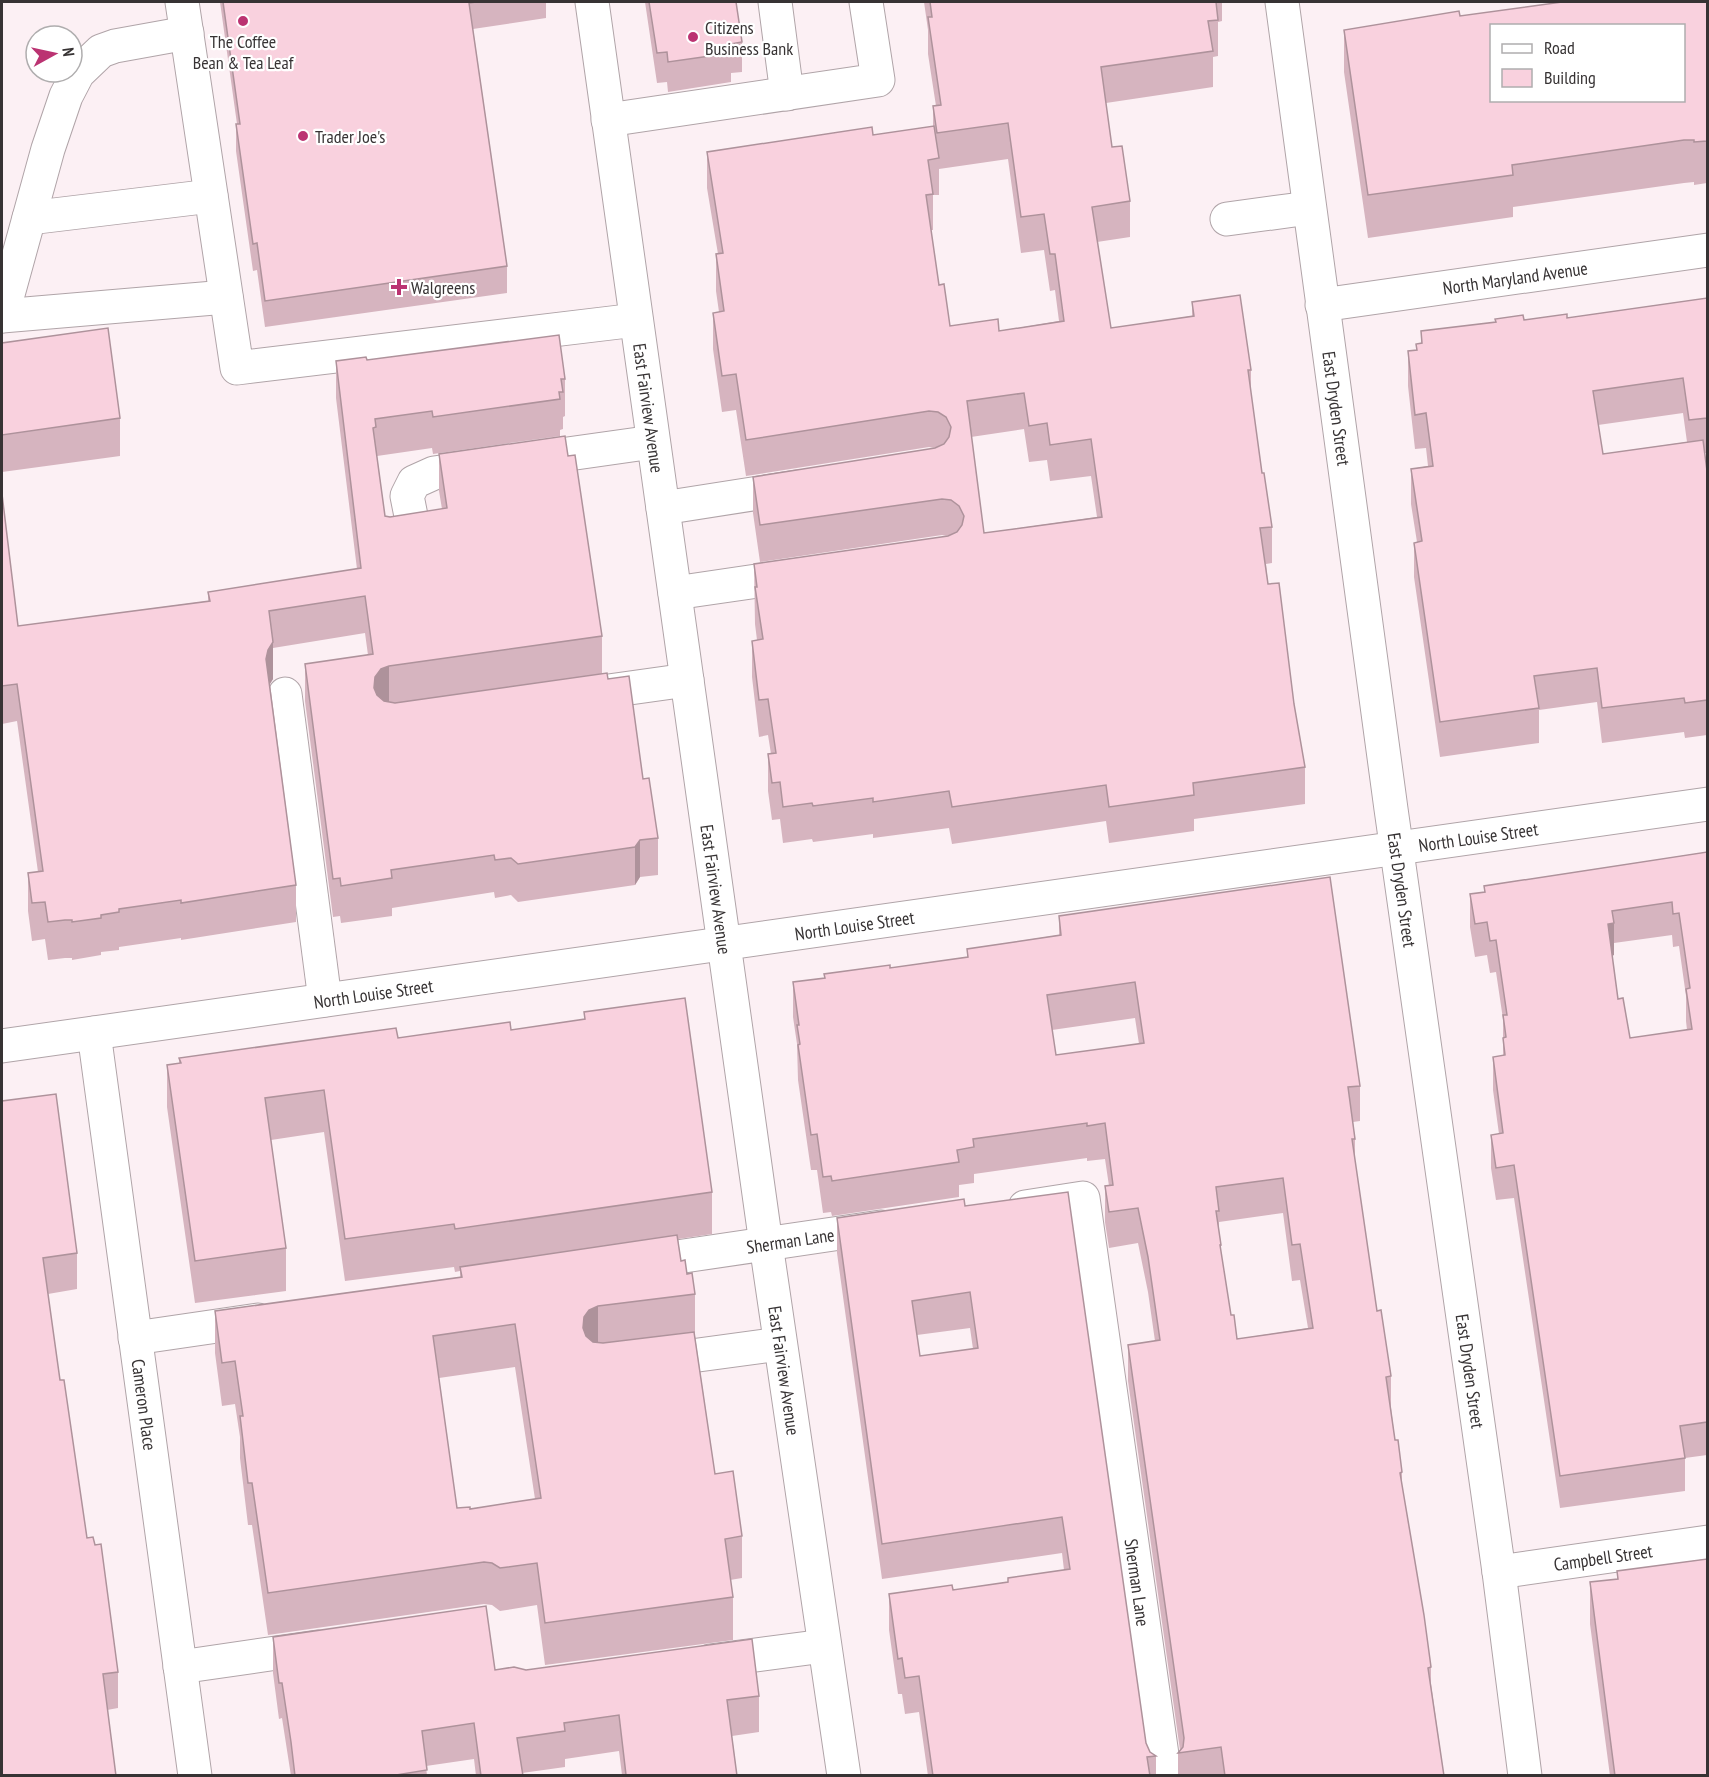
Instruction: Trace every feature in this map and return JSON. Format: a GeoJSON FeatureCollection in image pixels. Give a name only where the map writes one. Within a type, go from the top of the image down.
{"type":"FeatureCollection","features":[{"type":"Feature","properties":{"kind":"street"},"geometry":{"type":"LineString","coordinates":[[182,2],[237,368],[636,320]]}},
{"type":"Feature","properties":{"kind":"street","name":"East Fairview Avenue"},"geometry":{"type":"LineString","coordinates":[[592,2],[723,944],[844,1776]]}},
{"type":"Feature","properties":{"kind":"street"},"geometry":{"type":"LineString","coordinates":[[775,2],[787,94]]}},
{"type":"Feature","properties":{"kind":"street"},"geometry":{"type":"LineString","coordinates":[[608,120],[878,80],[866,2]]}},
{"type":"Feature","properties":{"kind":"street","name":"East Dryden Street"},"geometry":{"type":"LineString","coordinates":[[1282,2],[1396,849],[1499,1572],[1525,1776]]}},
{"type":"Feature","properties":{"kind":"street"},"geometry":{"type":"LineString","coordinates":[[187,33],[114,46],[101,51],[78,74],[66,96],[48,149],[2,316],[226,297]]}},
{"type":"Feature","properties":{"kind":"street"},"geometry":{"type":"LineString","coordinates":[[29,218],[211,196]]}},
{"type":"Feature","properties":{"kind":"street"},"geometry":{"type":"LineString","coordinates":[[1227,219],[1309,208]]}},
{"type":"Feature","properties":{"kind":"street","name":"North Maryland Avenue"},"geometry":{"type":"LineString","coordinates":[[1322,305],[1707,250]]}},
{"type":"Feature","properties":{"kind":"street"},"geometry":{"type":"LineString","coordinates":[[412,525],[407,496],[414,482],[434,473],[653,442]]}},
{"type":"Feature","properties":{"kind":"street"},"geometry":{"type":"LineString","coordinates":[[663,508],[828,482]]}},
{"type":"Feature","properties":{"kind":"street"},"geometry":{"type":"LineString","coordinates":[[675,593],[829,571]]}},
{"type":"Feature","properties":{"kind":"street"},"geometry":{"type":"LineString","coordinates":[[557,698],[687,680]]}},
{"type":"Feature","properties":{"kind":"street"},"geometry":{"type":"LineString","coordinates":[[285,694],[326,1000]]}},
{"type":"Feature","properties":{"kind":"street","name":"North Louise Street"},"geometry":{"type":"LineString","coordinates":[[2,1046],[1707,804]]}},
{"type":"Feature","properties":{"kind":"street","name":"Cameron Place"},"geometry":{"type":"LineString","coordinates":[[94,1033],[195,1776]]}},
{"type":"Feature","properties":{"kind":"street","name":"Sherman Lane"},"geometry":{"type":"LineString","coordinates":[[1001,1210],[1083,1198],[1166,1776]]}},
{"type":"Feature","properties":{"kind":"street","name":"Sherman Lane"},"geometry":{"type":"LineString","coordinates":[[608,1268],[908,1224]]}},
{"type":"Feature","properties":{"kind":"street"},"geometry":{"type":"LineString","coordinates":[[135,1338],[288,1315]]}},
{"type":"Feature","properties":{"kind":"street"},"geometry":{"type":"LineString","coordinates":[[623,1364],[780,1344]]}},
{"type":"Feature","properties":{"kind":"street","name":"Campbell Street"},"geometry":{"type":"LineString","coordinates":[[1499,1572],[1707,1542]]}},
{"type":"Feature","properties":{"kind":"street"},"geometry":{"type":"LineString","coordinates":[[180,1667],[350,1642]]}},
{"type":"Feature","properties":{"kind":"street"},"geometry":{"type":"LineString","coordinates":[[676,1666],[824,1646]]}},
{"type":"Feature","properties":{"kind":"building"},"geometry":{"type":"Polygon","coordinates":[[[223,2],[476,2],[469,3],[507,266],[265,301],[257,243],[253,244],[236,124],[240,124],[223,2]]]}},
{"type":"Feature","properties":{"kind":"building","name":"Citizens Business Bank"},"geometry":{"type":"Polygon","coordinates":[[[649,2],[736,2],[742,42],[730,44],[731,53],[668,62],[667,52],[657,53],[649,2]]]}},
{"type":"Feature","properties":{"kind":"building"},"geometry":{"type":"Polygon","coordinates":[[[930,2],[1216,2],[1218,20],[1208,21],[1213,51],[1101,67],[1112,147],[1122,146],[1130,201],[1092,207],[1111,328],[1194,316],[1192,302],[1240,295],[1262,473],[1264,473],[1272,527],[1260,528],[1268,584],[1279,583],[1294,704],[1305,767],[1193,783],[1194,795],[1109,807],[1106,785],[952,807],[949,791],[873,802],[873,798],[813,806],[812,803],[783,807],[780,782],[772,783],[768,754],[776,753],[768,699],[759,700],[752,641],[763,639],[754,564],[948,536],[957,532],[964,516],[959,506],[951,500],[942,499],[760,525],[753,477],[935,448],[944,444],[949,437],[951,427],[946,417],[938,412],[929,411],[746,440],[736,374],[722,376],[713,313],[724,311],[716,254],[723,253],[707,152],[872,127],[873,135],[934,126],[939,158],[928,160],[933,194],[926,195],[939,285],[944,284],[950,326],[998,319],[999,331],[1064,321],[1055,254],[1050,254],[1044,214],[1021,217],[1008,123],[937,133],[933,106],[941,105],[928,17],[932,17],[930,2]],[[1024,393],[967,401],[984,533],[1102,517],[1091,439],[1050,445],[1047,423],[1029,426],[1024,393]]]}},
{"type":"Feature","properties":{"kind":"building"},"geometry":{"type":"Polygon","coordinates":[[[1562,2],[1707,2],[1707,141],[1684,140],[1512,165],[1513,175],[1368,195],[1344,30],[1459,11],[1460,16],[1562,2]]]}},
{"type":"Feature","properties":{"kind":"building"},"geometry":{"type":"Polygon","coordinates":[[[1707,298],[1707,418],[1689,420],[1683,378],[1593,391],[1603,454],[1703,440],[1707,471],[1707,700],[1685,703],[1684,698],[1602,708],[1597,668],[1534,676],[1539,708],[1440,722],[1414,543],[1422,541],[1411,469],[1433,466],[1426,413],[1415,415],[1408,351],[1417,350],[1416,344],[1422,343],[1421,331],[1496,322],[1495,319],[1523,315],[1524,320],[1567,314],[1567,318],[1707,298]]]}},
{"type":"Feature","properties":{"kind":"building"},"geometry":{"type":"Polygon","coordinates":[[[108,328],[120,418],[2,435],[2,343],[108,328]]]}},
{"type":"Feature","properties":{"kind":"building"},"geometry":{"type":"Polygon","coordinates":[[[559,335],[565,379],[561,379],[563,392],[559,392],[560,399],[433,417],[432,411],[375,419],[376,427],[373,428],[385,516],[447,508],[439,454],[565,436],[568,456],[575,455],[602,636],[389,666],[381,669],[375,677],[374,688],[377,695],[384,701],[395,703],[607,673],[608,679],[629,676],[643,779],[649,778],[658,838],[640,840],[635,847],[518,864],[511,858],[495,860],[494,855],[391,870],[392,878],[341,886],[340,878],[333,879],[305,664],[373,654],[365,596],[269,611],[273,642],[266,659],[296,885],[181,903],[181,900],[119,909],[119,912],[101,915],[101,918],[72,922],[72,920],[65,920],[48,922],[45,902],[32,903],[28,873],[43,871],[17,684],[2,686],[2,494],[18,626],[210,601],[208,592],[361,568],[336,361],[366,357],[367,360],[559,335]]]}},
{"type":"Feature","properties":{"kind":"building"},"geometry":{"type":"Polygon","coordinates":[[[1707,852],[1707,1422],[1680,1426],[1685,1458],[1560,1476],[1514,1165],[1496,1168],[1491,1135],[1503,1133],[1493,1057],[1505,1055],[1503,1038],[1506,1037],[1503,1015],[1507,1015],[1496,940],[1490,941],[1487,922],[1475,924],[1470,894],[1485,892],[1484,886],[1707,852]],[[1672,902],[1612,911],[1614,923],[1608,924],[1618,999],[1623,998],[1630,1038],[1692,1029],[1686,989],[1690,988],[1679,913],[1673,914],[1672,902]]]}},
{"type":"Feature","properties":{"kind":"building"},"geometry":{"type":"Polygon","coordinates":[[[1330,877],[1360,1086],[1348,1087],[1355,1139],[1352,1139],[1377,1311],[1381,1310],[1391,1376],[1386,1377],[1395,1440],[1398,1440],[1402,1472],[1400,1473],[1424,1615],[1431,1667],[1428,1668],[1444,1776],[1225,1776],[1221,1747],[1178,1753],[1183,1747],[1184,1738],[1128,1345],[1160,1340],[1148,1257],[1138,1208],[1109,1212],[1105,1186],[1113,1185],[1105,1123],[1087,1126],[1087,1123],[973,1139],[974,1147],[957,1150],[959,1162],[832,1181],[831,1176],[823,1177],[817,1134],[811,1135],[798,1045],[800,1044],[797,1025],[799,1025],[793,982],[825,978],[824,974],[968,957],[967,949],[1061,935],[1059,916],[1330,877]],[[1135,982],[1047,995],[1056,1055],[1144,1043],[1135,982]],[[1283,1178],[1216,1187],[1220,1245],[1237,1339],[1313,1328],[1300,1244],[1292,1245],[1283,1178]]]}},
{"type":"Feature","properties":{"kind":"building"},"geometry":{"type":"Polygon","coordinates":[[[685,998],[712,1192],[455,1229],[454,1224],[345,1239],[324,1090],[265,1098],[286,1248],[195,1261],[167,1065],[181,1063],[179,1058],[396,1028],[398,1038],[510,1022],[511,1030],[585,1019],[584,1012],[685,998]]]}},
{"type":"Feature","properties":{"kind":"building"},"geometry":{"type":"Polygon","coordinates":[[[56,1094],[77,1253],[43,1258],[60,1380],[64,1380],[87,1538],[93,1537],[95,1545],[101,1544],[118,1672],[103,1674],[116,1776],[2,1776],[2,1101],[56,1094]]]}},
{"type":"Feature","properties":{"kind":"building"},"geometry":{"type":"Polygon","coordinates":[[[1068,1192],[1146,1743],[1150,1752],[1156,1756],[1147,1757],[1150,1776],[933,1776],[919,1676],[905,1678],[902,1658],[898,1659],[889,1594],[952,1585],[953,1590],[1008,1582],[1008,1578],[1070,1569],[1062,1517],[882,1544],[837,1218],[964,1199],[965,1206],[1068,1192]],[[970,1292],[912,1301],[920,1356],[978,1348],[970,1292]]]}},
{"type":"Feature","properties":{"kind":"building"},"geometry":{"type":"Polygon","coordinates":[[[677,1235],[681,1261],[685,1260],[687,1274],[692,1273],[695,1294],[598,1306],[589,1310],[584,1317],[583,1328],[586,1336],[593,1342],[603,1343],[694,1332],[715,1474],[733,1471],[742,1536],[725,1539],[733,1597],[545,1623],[537,1563],[500,1568],[492,1563],[484,1562],[268,1593],[252,1483],[248,1483],[240,1416],[243,1416],[235,1361],[222,1363],[215,1311],[462,1277],[460,1267],[677,1235]],[[515,1324],[433,1336],[457,1508],[470,1507],[470,1509],[541,1498],[515,1324]]]}},
{"type":"Feature","properties":{"kind":"building"},"geometry":{"type":"Polygon","coordinates":[[[1707,1559],[1707,1776],[1615,1776],[1590,1582],[1618,1579],[1617,1571],[1707,1559]]]}},
{"type":"Feature","properties":{"kind":"building"},"geometry":{"type":"Polygon","coordinates":[[[486,1606],[495,1670],[514,1667],[526,1670],[752,1639],[759,1696],[727,1700],[737,1776],[621,1776],[626,1775],[619,1715],[564,1723],[565,1731],[517,1738],[523,1776],[481,1776],[474,1723],[422,1731],[427,1770],[390,1776],[295,1776],[273,1637],[486,1606]]]}},
{"type":"Feature","properties":{"kind":"place","name":"The Coffee Bean & Tea Leaf"},"geometry":{"type":"Point","coordinates":[243,21]}},
{"type":"Feature","properties":{"kind":"place","name":"Citizens Business Bank"},"geometry":{"type":"Point","coordinates":[693,37]}},
{"type":"Feature","properties":{"kind":"place","name":"Trader Joe's"},"geometry":{"type":"Point","coordinates":[303,136]}},
{"type":"Feature","properties":{"kind":"place","name":"Walgreens"},"geometry":{"type":"Point","coordinates":[399,287]}}]}
